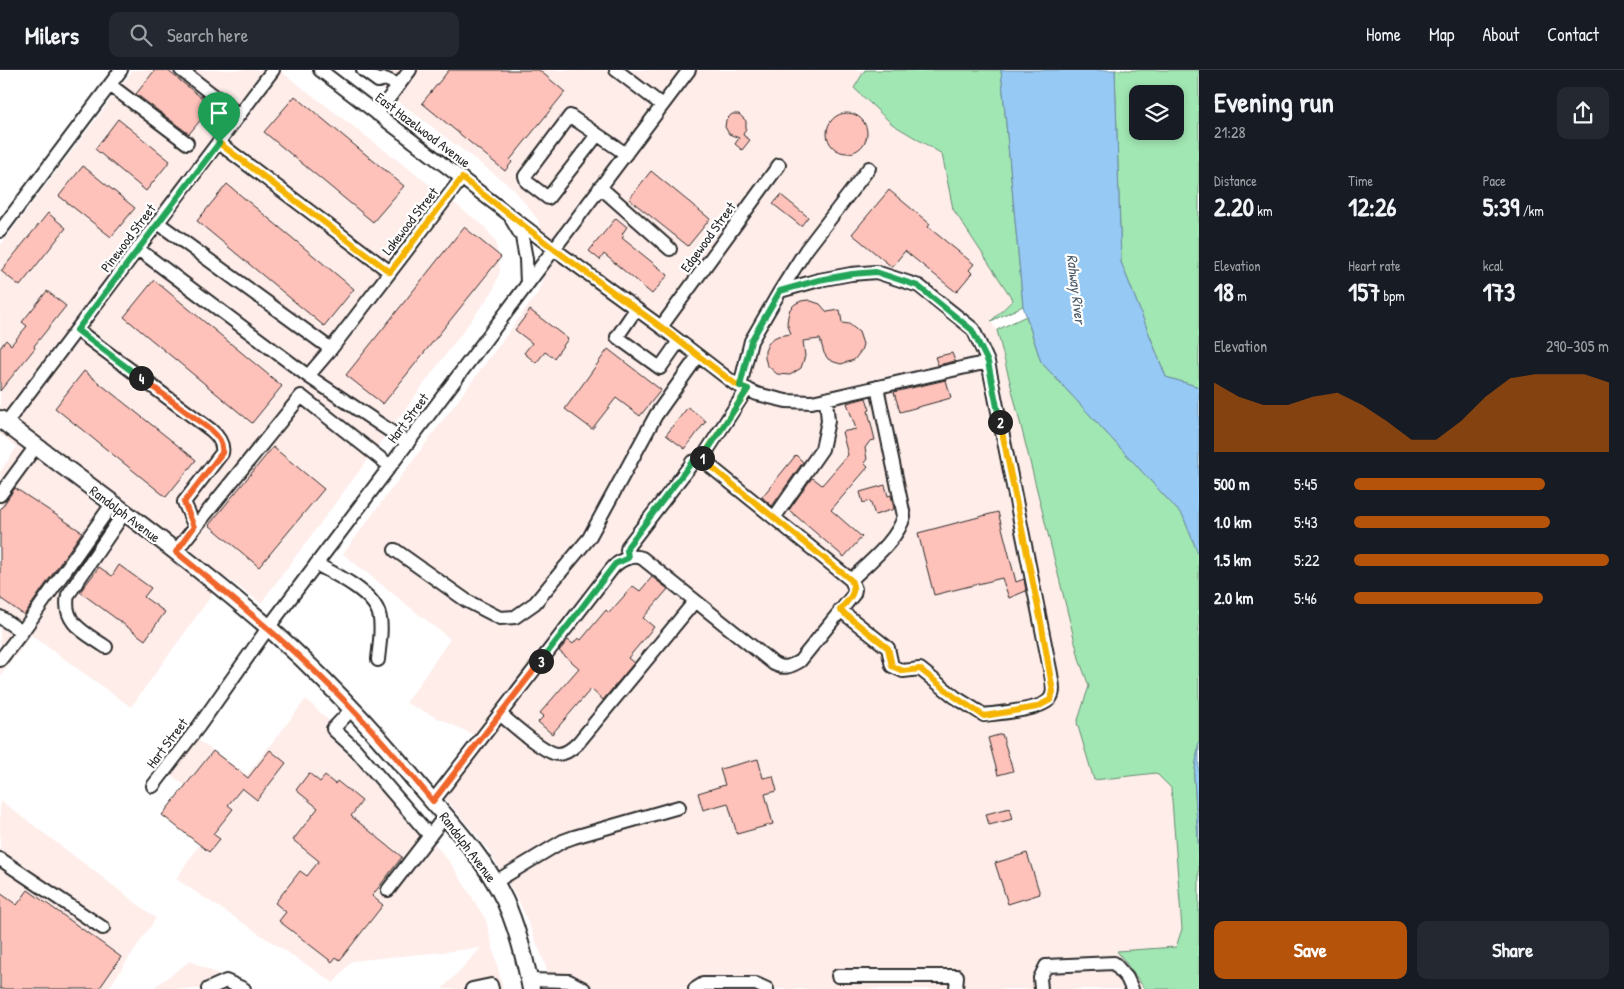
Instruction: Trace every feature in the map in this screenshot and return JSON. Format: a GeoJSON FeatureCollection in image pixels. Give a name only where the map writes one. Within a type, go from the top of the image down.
{"type":"FeatureCollection","features":[{"type":"Feature","properties":{"kind":"main road","name":"Randolph Avenue"},"geometry":{"type":"LineString","coordinates":[[3,421],[176,552],[268,628],[352,708],[433,801],[495,882],[513,922],[530,985]]}},
{"type":"Feature","properties":{"kind":"street"},"geometry":{"type":"LineString","coordinates":[[0,231],[121,70]]}},
{"type":"Feature","properties":{"kind":"street"},"geometry":{"type":"LineString","coordinates":[[181,70],[239,115]]}},
{"type":"Feature","properties":{"kind":"street","name":"Pinewood Street"},"geometry":{"type":"LineString","coordinates":[[3,421],[77,330],[273,70]]}},
{"type":"Feature","properties":{"kind":"street","name":"East Hazelwood Avenue"},"geometry":{"type":"LineString","coordinates":[[320,70],[554,249],[680,341],[735,384],[757,394],[786,400],[812,402],[988,362]]}},
{"type":"Feature","properties":{"kind":"street"},"geometry":{"type":"LineString","coordinates":[[363,70],[378,81],[386,79],[399,85]]}},
{"type":"Feature","properties":{"kind":"street"},"geometry":{"type":"LineString","coordinates":[[377,114],[410,70]]}},
{"type":"Feature","properties":{"kind":"street"},"geometry":{"type":"LineString","coordinates":[[616,70],[662,106]]}},
{"type":"Feature","properties":{"kind":"street","name":"Hart Street"},"geometry":{"type":"LineString","coordinates":[[153,786],[199,726],[268,628],[689,70]]}},
{"type":"Feature","properties":{"kind":"street"},"geometry":{"type":"LineString","coordinates":[[110,86],[187,143]]}},
{"type":"Feature","properties":{"kind":"street"},"geometry":{"type":"LineString","coordinates":[[598,135],[548,198],[528,182],[524,176],[570,116],[598,135],[626,154]]}},
{"type":"Feature","properties":{"kind":"street"},"geometry":{"type":"LineString","coordinates":[[219,143],[390,272]]}},
{"type":"Feature","properties":{"kind":"street","name":"Edgewood Street"},"geometry":{"type":"LineString","coordinates":[[661,327],[779,165]]}},
{"type":"Feature","properties":{"kind":"street"},"geometry":{"type":"LineString","coordinates":[[701,460],[744,388],[751,341],[806,250],[869,168]]}},
{"type":"Feature","properties":{"kind":"street","name":"Lakewood Street"},"geometry":{"type":"LineString","coordinates":[[308,376],[331,349],[462,178]]}},
{"type":"Feature","properties":{"kind":"street"},"geometry":{"type":"LineString","coordinates":[[600,188],[670,249]]}},
{"type":"Feature","properties":{"kind":"street","name":"East Hazelwood Avenue"},"geometry":{"type":"LineString","coordinates":[[508,213],[522,237],[526,259],[527,284]]}},
{"type":"Feature","properties":{"kind":"street"},"geometry":{"type":"LineString","coordinates":[[158,223],[331,349]]}},
{"type":"Feature","properties":{"kind":"street"},"geometry":{"type":"LineString","coordinates":[[138,249],[308,376],[408,443]]}},
{"type":"Feature","properties":{"kind":"street"},"geometry":{"type":"LineString","coordinates":[[780,291],[843,275],[876,272],[918,286],[972,330],[988,362],[1051,674],[1053,692],[1050,700],[1037,707],[984,716],[955,697],[920,669],[903,671],[892,666],[888,648],[840,610]]}},
{"type":"Feature","properties":{"kind":"street"},"geometry":{"type":"LineString","coordinates":[[636,309],[617,337],[660,368],[680,341]]}},
{"type":"Feature","properties":{"kind":"street"},"geometry":{"type":"LineString","coordinates":[[77,330],[211,430],[220,439],[223,447],[222,453],[184,502],[194,527]]}},
{"type":"Feature","properties":{"kind":"street"},"geometry":{"type":"LineString","coordinates":[[395,550],[467,601],[500,618],[514,617],[535,603],[589,538],[656,415],[698,356]]}},
{"type":"Feature","properties":{"kind":"street"},"geometry":{"type":"LineString","coordinates":[[851,580],[895,536],[902,526],[904,516],[877,386]]}},
{"type":"Feature","properties":{"kind":"street"},"geometry":{"type":"LineString","coordinates":[[176,552],[194,527],[301,396],[390,466]]}},
{"type":"Feature","properties":{"kind":"street"},"geometry":{"type":"LineString","coordinates":[[774,518],[822,449],[828,421],[826,399]]}},
{"type":"Feature","properties":{"kind":"street"},"geometry":{"type":"LineString","coordinates":[[0,495],[36,446]]}},
{"type":"Feature","properties":{"kind":"street"},"geometry":{"type":"LineString","coordinates":[[433,801],[615,564],[628,558],[642,558],[774,664],[786,667],[800,661],[854,594],[855,590],[851,580],[701,460],[692,462],[628,546],[628,558]]}},
{"type":"Feature","properties":{"kind":"street"},"geometry":{"type":"LineString","coordinates":[[2,653],[22,632],[118,509]]}},
{"type":"Feature","properties":{"kind":"street"},"geometry":{"type":"LineString","coordinates":[[106,647],[74,624],[68,614],[67,602],[68,595],[118,509]]}},
{"type":"Feature","properties":{"kind":"street"},"geometry":{"type":"LineString","coordinates":[[316,564],[364,594],[374,605],[379,614],[378,660]]}},
{"type":"Feature","properties":{"kind":"street"},"geometry":{"type":"LineString","coordinates":[[500,714],[548,751],[559,754],[567,752],[578,743],[695,601]]}},
{"type":"Feature","properties":{"kind":"street"},"geometry":{"type":"LineString","coordinates":[[0,617],[22,632]]}},
{"type":"Feature","properties":{"kind":"street"},"geometry":{"type":"LineString","coordinates":[[352,708],[333,729],[355,749],[430,836]]}},
{"type":"Feature","properties":{"kind":"street"},"geometry":{"type":"LineString","coordinates":[[495,882],[546,850],[574,836],[679,807]]}},
{"type":"Feature","properties":{"kind":"street"},"geometry":{"type":"LineString","coordinates":[[388,890],[445,816]]}},
{"type":"Feature","properties":{"kind":"street"},"geometry":{"type":"LineString","coordinates":[[0,859],[103,928]]}},
{"type":"Feature","properties":{"kind":"street"},"geometry":{"type":"LineString","coordinates":[[1041,989],[1040,978],[1046,966],[1114,963],[1127,978],[1132,989]]}},
{"type":"Feature","properties":{"kind":"street"},"geometry":{"type":"LineString","coordinates":[[838,976],[957,976],[956,989]]}},
{"type":"Feature","properties":{"kind":"street"},"geometry":{"type":"LineString","coordinates":[[208,989],[226,981],[244,989]]}},
{"type":"Feature","properties":{"kind":"street"},"geometry":{"type":"LineString","coordinates":[[530,985],[569,981],[584,989]]}},
{"type":"Feature","properties":{"kind":"street"},"geometry":{"type":"LineString","coordinates":[[695,989],[703,984],[756,984],[767,989]]}},
{"type":"Feature","properties":{"kind":"street"},"geometry":{"type":"LineString","coordinates":[[472,989],[491,985],[492,989]]}},
{"type":"Feature","properties":{"kind":"shaded area"},"geometry":{"type":"Polygon","coordinates":[[[133,70],[279,70],[484,226],[496,242],[500,271],[493,291],[261,603],[225,577],[131,707],[31,635],[0,676],[0,472],[17,447],[0,434],[0,246],[133,70]]]}},
{"type":"Feature","properties":{"kind":"shaded area"},"geometry":{"type":"Polygon","coordinates":[[[357,70],[865,70],[854,88],[892,124],[942,154],[953,209],[1013,300],[991,322],[997,330],[1080,662],[1089,686],[1077,723],[1094,779],[1156,773],[1171,788],[1182,929],[1176,947],[1117,951],[1145,989],[552,989],[544,961],[520,903],[488,849],[444,797],[480,751],[472,734],[406,703],[450,639],[343,554],[540,290],[547,259],[538,220],[514,189],[357,70]]]}},
{"type":"Feature","properties":{"kind":"shaded area"},"geometry":{"type":"Polygon","coordinates":[[[306,699],[347,738],[452,865],[486,920],[503,989],[442,989],[481,948],[351,961],[334,983],[176,879],[221,813],[170,774],[195,738],[247,775],[306,699]]]}},
{"type":"Feature","properties":{"kind":"shaded area"},"geometry":{"type":"Polygon","coordinates":[[[0,800],[156,918],[108,989],[0,989],[0,800]]]}},
{"type":"Feature","properties":{"kind":"shaded area"},"geometry":{"type":"Polygon","coordinates":[[[190,961],[250,989],[152,989],[190,961]]]}},
{"type":"Feature","properties":{"kind":"green space"},"geometry":{"type":"Polygon","coordinates":[[[865,70],[1001,70],[1023,306],[991,321],[1013,300],[953,209],[942,154],[892,124],[854,88],[865,70]]]}},
{"type":"Feature","properties":{"kind":"green space"},"geometry":{"type":"Polygon","coordinates":[[[1115,70],[1199,70],[1199,387],[1166,377],[1121,262],[1115,70]]]}},
{"type":"Feature","properties":{"kind":"green space"},"geometry":{"type":"Polygon","coordinates":[[[1026,316],[1041,362],[1183,516],[1199,556],[1199,741],[1194,777],[1199,853],[1199,989],[1145,989],[1117,951],[1176,947],[1182,929],[1171,788],[1156,773],[1094,780],[1077,723],[1089,686],[1080,662],[997,330],[1026,316]]]}},
{"type":"Feature","properties":{"kind":"water","name":"Rahway River"},"geometry":{"type":"Polygon","coordinates":[[[1001,70],[1115,70],[1121,262],[1166,377],[1199,387],[1199,556],[1183,516],[1041,362],[1023,306],[1001,70]]]}},
{"type":"Feature","properties":{"kind":"water"},"geometry":{"type":"Polygon","coordinates":[[[1199,741],[1199,853],[1194,777],[1199,741]]]}},
{"type":"Feature","properties":{"kind":"building"},"geometry":{"type":"Polygon","coordinates":[[[155,70],[167,70],[212,106],[189,134],[136,94],[155,70]]]}},
{"type":"Feature","properties":{"kind":"building"},"geometry":{"type":"Polygon","coordinates":[[[449,70],[539,70],[565,92],[510,160],[512,162],[505,171],[422,103],[449,70]]]}},
{"type":"Feature","properties":{"kind":"building"},"geometry":{"type":"Polygon","coordinates":[[[295,96],[404,186],[373,222],[264,132],[295,96]]]}},
{"type":"Feature","properties":{"kind":"building"},"geometry":{"type":"Polygon","coordinates":[[[851,113],[858,116],[864,122],[867,133],[866,141],[858,150],[851,153],[843,153],[836,150],[828,141],[827,129],[830,122],[839,114],[851,113]]]}},
{"type":"Feature","properties":{"kind":"building"},"geometry":{"type":"Polygon","coordinates":[[[732,114],[739,114],[746,121],[743,135],[750,140],[742,150],[735,144],[739,138],[729,134],[725,127],[726,120],[732,114]]]}},
{"type":"Feature","properties":{"kind":"building"},"geometry":{"type":"Polygon","coordinates":[[[118,119],[170,161],[146,191],[95,149],[118,119]]]}},
{"type":"Feature","properties":{"kind":"building"},"geometry":{"type":"Polygon","coordinates":[[[83,166],[135,208],[111,237],[59,196],[83,166]]]}},
{"type":"Feature","properties":{"kind":"building"},"geometry":{"type":"Polygon","coordinates":[[[651,171],[710,219],[688,246],[629,199],[651,171]]]}},
{"type":"Feature","properties":{"kind":"building"},"geometry":{"type":"Polygon","coordinates":[[[227,184],[354,289],[324,326],[197,221],[227,184]]]}},
{"type":"Feature","properties":{"kind":"building"},"geometry":{"type":"Polygon","coordinates":[[[889,190],[930,224],[928,227],[974,264],[969,270],[972,273],[956,292],[905,251],[892,267],[852,234],[889,190]]]}},
{"type":"Feature","properties":{"kind":"building"},"geometry":{"type":"Polygon","coordinates":[[[781,195],[808,217],[801,226],[773,204],[781,195]]]}},
{"type":"Feature","properties":{"kind":"building"},"geometry":{"type":"Polygon","coordinates":[[[48,213],[66,228],[20,286],[1,271],[48,213]]]}},
{"type":"Feature","properties":{"kind":"building"},"geometry":{"type":"Polygon","coordinates":[[[616,218],[627,227],[622,234],[624,236],[622,238],[668,275],[652,294],[604,254],[600,260],[589,251],[616,218]]]}},
{"type":"Feature","properties":{"kind":"building"},"geometry":{"type":"Polygon","coordinates":[[[464,227],[501,257],[383,404],[346,375],[464,227]]]}},
{"type":"Feature","properties":{"kind":"building"},"geometry":{"type":"Polygon","coordinates":[[[154,280],[282,386],[252,423],[124,317],[154,280]]]}},
{"type":"Feature","properties":{"kind":"building"},"geometry":{"type":"Polygon","coordinates":[[[47,291],[66,306],[0,391],[0,348],[6,340],[11,345],[27,326],[22,322],[47,291]]]}},
{"type":"Feature","properties":{"kind":"building"},"geometry":{"type":"Polygon","coordinates":[[[808,300],[820,304],[827,312],[840,310],[842,323],[849,324],[859,332],[863,344],[861,351],[854,360],[841,364],[828,359],[820,339],[803,341],[805,356],[801,368],[790,375],[777,374],[767,365],[765,351],[772,339],[791,334],[787,323],[790,309],[801,301],[808,300]]]}},
{"type":"Feature","properties":{"kind":"building"},"geometry":{"type":"Polygon","coordinates":[[[530,310],[568,339],[554,358],[545,352],[536,363],[524,353],[532,343],[515,330],[530,310]]]}},
{"type":"Feature","properties":{"kind":"building"},"geometry":{"type":"Polygon","coordinates":[[[608,349],[661,390],[640,416],[616,398],[592,429],[565,409],[608,349]]]}},
{"type":"Feature","properties":{"kind":"building"},"geometry":{"type":"Polygon","coordinates":[[[952,353],[955,361],[938,365],[935,357],[952,353]]]}},
{"type":"Feature","properties":{"kind":"building"},"geometry":{"type":"Polygon","coordinates":[[[84,371],[196,460],[166,497],[55,408],[84,371]]]}},
{"type":"Feature","properties":{"kind":"building"},"geometry":{"type":"Polygon","coordinates":[[[946,380],[951,398],[900,412],[894,392],[946,380]]]}},
{"type":"Feature","properties":{"kind":"building"},"geometry":{"type":"Polygon","coordinates":[[[866,398],[875,440],[870,441],[865,448],[867,459],[864,463],[868,467],[831,510],[862,537],[844,557],[789,510],[811,479],[813,478],[822,485],[848,455],[842,432],[856,429],[847,403],[866,398]]]}},
{"type":"Feature","properties":{"kind":"building"},"geometry":{"type":"Polygon","coordinates":[[[688,407],[706,421],[685,449],[666,435],[688,407]]]}},
{"type":"Feature","properties":{"kind":"building"},"geometry":{"type":"Polygon","coordinates":[[[273,447],[324,489],[259,567],[209,525],[273,447]]]}},
{"type":"Feature","properties":{"kind":"building"},"geometry":{"type":"Polygon","coordinates":[[[796,455],[803,462],[772,506],[762,497],[796,455]]]}},
{"type":"Feature","properties":{"kind":"building"},"geometry":{"type":"Polygon","coordinates":[[[885,485],[888,496],[891,495],[894,509],[875,515],[870,501],[863,503],[860,492],[885,485]]]}},
{"type":"Feature","properties":{"kind":"building"},"geometry":{"type":"Polygon","coordinates":[[[15,488],[82,532],[24,615],[0,598],[0,510],[15,488]]]}},
{"type":"Feature","properties":{"kind":"building"},"geometry":{"type":"Polygon","coordinates":[[[998,512],[1016,582],[1024,579],[1026,591],[1009,598],[1002,578],[934,595],[918,533],[998,512]]]}},
{"type":"Feature","properties":{"kind":"building"},"geometry":{"type":"Polygon","coordinates":[[[119,565],[151,588],[144,597],[165,612],[145,640],[80,592],[99,567],[112,576],[119,565]]]}},
{"type":"Feature","properties":{"kind":"building"},"geometry":{"type":"Polygon","coordinates":[[[652,577],[668,589],[643,618],[654,627],[628,658],[634,663],[603,700],[591,689],[552,734],[538,722],[544,716],[540,713],[579,668],[559,651],[568,640],[573,644],[578,638],[581,640],[606,610],[609,613],[633,586],[640,591],[652,577]]]}},
{"type":"Feature","properties":{"kind":"building"},"geometry":{"type":"Polygon","coordinates":[[[1002,734],[1013,771],[998,775],[988,738],[1002,734]]]}},
{"type":"Feature","properties":{"kind":"building"},"geometry":{"type":"Polygon","coordinates":[[[270,750],[286,763],[257,800],[242,788],[228,805],[233,809],[213,834],[220,839],[209,852],[162,815],[213,751],[248,778],[270,750]]]}},
{"type":"Feature","properties":{"kind":"building"},"geometry":{"type":"Polygon","coordinates":[[[758,759],[763,778],[773,776],[777,791],[765,794],[773,824],[737,834],[728,803],[703,810],[698,793],[725,785],[720,769],[758,759]]]}},
{"type":"Feature","properties":{"kind":"building"},"geometry":{"type":"Polygon","coordinates":[[[309,773],[320,782],[325,776],[335,784],[337,781],[362,801],[351,816],[402,857],[372,896],[383,905],[340,960],[336,957],[332,962],[279,921],[286,912],[275,903],[300,871],[307,876],[319,861],[293,840],[318,808],[296,790],[309,773]]]}},
{"type":"Feature","properties":{"kind":"building"},"geometry":{"type":"Polygon","coordinates":[[[1010,808],[1013,819],[989,825],[986,814],[1010,808]]]}},
{"type":"Feature","properties":{"kind":"building"},"geometry":{"type":"Polygon","coordinates":[[[1027,853],[1040,894],[1008,904],[995,863],[1027,853]]]}},
{"type":"Feature","properties":{"kind":"building"},"geometry":{"type":"Polygon","coordinates":[[[28,890],[121,957],[99,989],[0,989],[0,893],[17,905],[28,890]]]}},
{"type":"Feature","properties":{"kind":"route"},"geometry":{"type":"LineString","coordinates":[[219,143],[77,330],[215,433],[220,439],[223,447],[222,453],[184,502],[194,527],[176,552],[268,628],[334,690],[373,730],[433,801],[610,570],[615,564],[628,558],[628,546],[692,462],[701,460],[724,425],[748,389],[740,386],[751,341],[780,291],[819,280],[852,274],[876,272],[918,286],[972,330],[988,362],[1051,674],[1053,692],[1050,700],[1037,707],[984,716],[955,697],[920,669],[903,671],[892,666],[888,648],[840,610],[854,594],[854,585],[851,580],[701,460],[748,389],[735,384],[462,178],[390,272],[219,143]]}}]}
